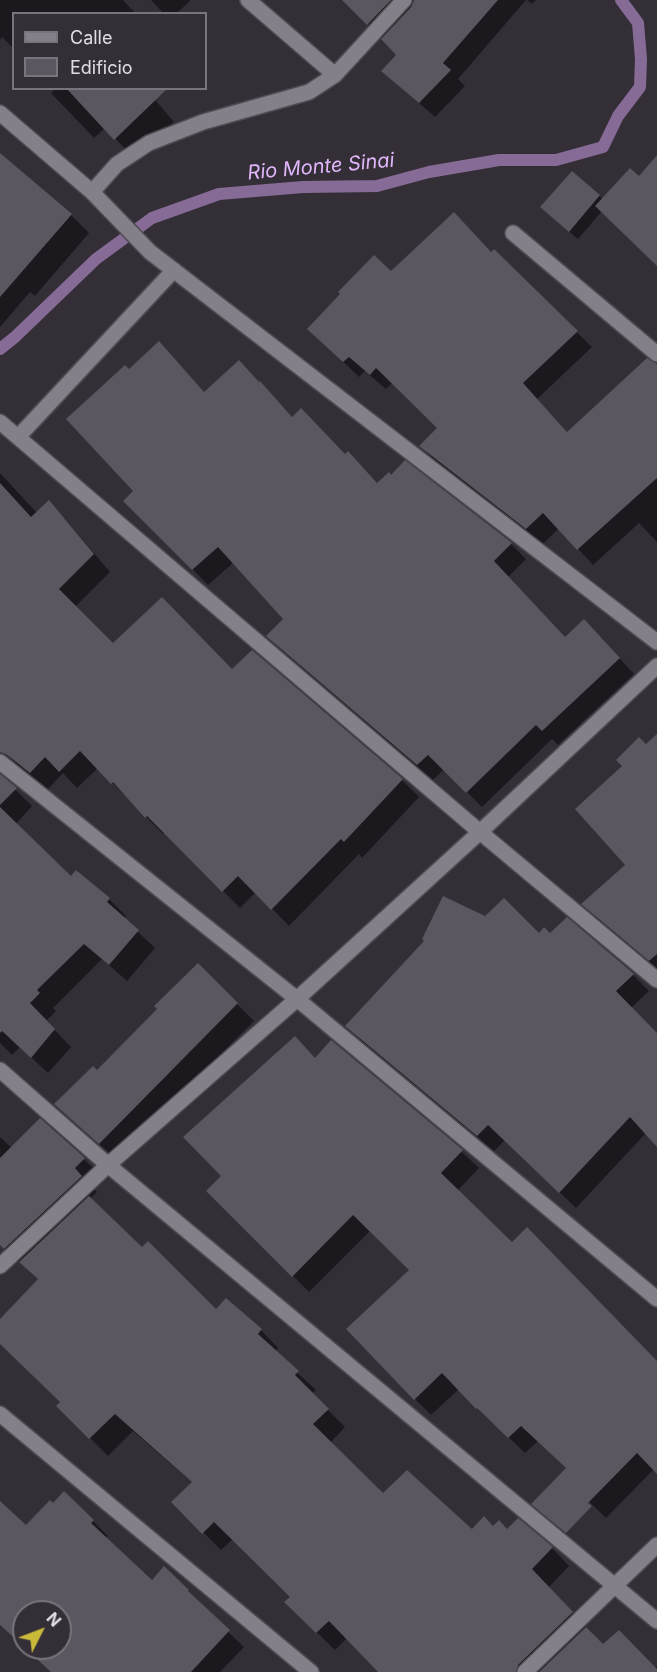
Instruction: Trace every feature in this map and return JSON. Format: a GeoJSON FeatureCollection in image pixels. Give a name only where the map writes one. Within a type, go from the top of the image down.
{"type":"FeatureCollection","features":[{"type":"Feature","properties":{"kind":"street"},"geometry":{"type":"LineString","coordinates":[[248,0],[335,75]]}},
{"type":"Feature","properties":{"kind":"street"},"geometry":{"type":"LineString","coordinates":[[92,192],[117,164],[148,142],[203,122],[309,92],[335,75],[404,0]]}},
{"type":"Feature","properties":{"kind":"street"},"geometry":{"type":"LineString","coordinates":[[0,113],[92,192],[150,252],[657,642]]}},
{"type":"Feature","properties":{"kind":"street"},"geometry":{"type":"LineString","coordinates":[[513,233],[657,354]]}},
{"type":"Feature","properties":{"kind":"street"},"geometry":{"type":"LineString","coordinates":[[18,437],[174,270]]}},
{"type":"Feature","properties":{"kind":"street"},"geometry":{"type":"LineString","coordinates":[[0,422],[657,980]]}},
{"type":"Feature","properties":{"kind":"street"},"geometry":{"type":"LineString","coordinates":[[0,1266],[108,1165],[297,999],[480,832],[657,666]]}},
{"type":"Feature","properties":{"kind":"street"},"geometry":{"type":"LineString","coordinates":[[0,762],[297,999],[657,1299]]}},
{"type":"Feature","properties":{"kind":"street"},"geometry":{"type":"LineString","coordinates":[[0,1070],[108,1165],[657,1621]]}},
{"type":"Feature","properties":{"kind":"street"},"geometry":{"type":"LineString","coordinates":[[0,1414],[311,1672]]}},
{"type":"Feature","properties":{"kind":"street"},"geometry":{"type":"LineString","coordinates":[[525,1672],[657,1545]]}},
{"type":"Feature","properties":{"kind":"building"},"geometry":{"type":"Polygon","coordinates":[[[342,0],[391,0],[367,25],[342,0]]]}},
{"type":"Feature","properties":{"kind":"building"},"geometry":{"type":"Polygon","coordinates":[[[414,0],[498,0],[443,63],[451,70],[419,103],[381,71],[396,55],[381,39],[411,7],[414,0]]]}},
{"type":"Feature","properties":{"kind":"building"},"geometry":{"type":"Polygon","coordinates":[[[68,90],[166,90],[114,140],[68,90]]]}},
{"type":"Feature","properties":{"kind":"building"},"geometry":{"type":"Polygon","coordinates":[[[0,153],[72,214],[0,297],[0,153]]]}},
{"type":"Feature","properties":{"kind":"building"},"geometry":{"type":"Polygon","coordinates":[[[657,155],[657,266],[595,206],[630,168],[639,176],[657,155]]]}},
{"type":"Feature","properties":{"kind":"building"},"geometry":{"type":"Polygon","coordinates":[[[572,171],[600,195],[569,232],[540,207],[572,171]]]}},
{"type":"Feature","properties":{"kind":"building"},"geometry":{"type":"Polygon","coordinates":[[[454,212],[491,252],[494,249],[578,331],[523,383],[567,432],[647,358],[657,364],[657,478],[577,550],[543,513],[526,529],[419,446],[437,428],[376,368],[370,375],[349,357],[343,362],[307,329],[340,294],[338,292],[374,255],[391,271],[454,212]]]}},
{"type":"Feature","properties":{"kind":"building"},"geometry":{"type":"Polygon","coordinates":[[[159,341],[204,392],[239,360],[292,417],[301,408],[345,454],[348,451],[377,483],[389,472],[391,475],[405,460],[512,543],[494,561],[565,637],[584,619],[620,658],[542,731],[536,725],[466,793],[428,755],[417,765],[266,636],[283,619],[218,547],[192,570],[123,501],[133,491],[66,419],[125,365],[129,369],[159,341]]]}},
{"type":"Feature","properties":{"kind":"building"},"geometry":{"type":"Polygon","coordinates":[[[0,483],[31,517],[49,500],[94,554],[59,589],[113,643],[162,597],[232,669],[252,650],[403,779],[344,842],[341,839],[271,910],[238,876],[222,892],[80,751],[59,772],[45,757],[30,773],[6,754],[0,752],[0,483]]]}},
{"type":"Feature","properties":{"kind":"building"},"geometry":{"type":"Polygon","coordinates":[[[657,734],[657,954],[649,961],[581,904],[625,865],[575,809],[622,766],[616,760],[639,737],[646,744],[657,734]]]}},
{"type":"Feature","properties":{"kind":"building"},"geometry":{"type":"Polygon","coordinates":[[[0,774],[17,788],[0,805],[0,774]]]}},
{"type":"Feature","properties":{"kind":"building"},"geometry":{"type":"Polygon","coordinates":[[[0,807],[71,876],[76,870],[110,898],[107,902],[139,930],[109,965],[84,944],[37,990],[40,993],[30,1003],[55,1029],[31,1058],[2,1031],[0,1033],[0,807]]]}},
{"type":"Feature","properties":{"kind":"building"},"geometry":{"type":"Polygon","coordinates":[[[443,896],[485,916],[504,898],[539,933],[544,927],[550,933],[567,917],[634,974],[616,991],[657,1033],[657,1147],[630,1117],[559,1193],[488,1125],[477,1136],[345,1026],[424,941],[422,939],[443,896]]]}},
{"type":"Feature","properties":{"kind":"building"},"geometry":{"type":"Polygon","coordinates":[[[198,963],[238,1003],[99,1144],[54,1104],[93,1066],[97,1070],[157,1009],[154,1006],[198,963]]]}},
{"type":"Feature","properties":{"kind":"building"},"geometry":{"type":"Polygon","coordinates":[[[295,1036],[315,1058],[331,1040],[463,1150],[441,1173],[512,1242],[527,1227],[657,1361],[657,1474],[637,1453],[588,1503],[592,1506],[566,1533],[531,1504],[566,1468],[521,1426],[508,1438],[442,1373],[414,1400],[346,1329],[409,1270],[353,1215],[292,1277],[206,1191],[221,1176],[183,1137],[295,1036]]]}},
{"type":"Feature","properties":{"kind":"building"},"geometry":{"type":"Polygon","coordinates":[[[40,1118],[85,1158],[75,1168],[82,1176],[4,1249],[0,1245],[0,1158],[40,1118]]]}},
{"type":"Feature","properties":{"kind":"building"},"geometry":{"type":"Polygon","coordinates":[[[89,1196],[142,1247],[148,1241],[216,1309],[226,1298],[262,1329],[258,1334],[299,1371],[295,1375],[329,1409],[313,1424],[383,1493],[407,1470],[472,1529],[484,1516],[493,1526],[499,1520],[507,1529],[518,1518],[553,1547],[532,1569],[573,1612],[518,1665],[516,1672],[378,1672],[329,1621],[316,1633],[284,1602],[290,1597],[214,1522],[202,1534],[171,1502],[192,1482],[115,1414],[89,1439],[56,1406],[60,1402],[0,1344],[0,1319],[38,1279],[19,1262],[89,1196]]]}},
{"type":"Feature","properties":{"kind":"building"},"geometry":{"type":"Polygon","coordinates":[[[64,1491],[94,1520],[91,1523],[152,1580],[164,1566],[230,1630],[191,1672],[51,1672],[38,1660],[72,1660],[72,1600],[12,1600],[12,1636],[0,1625],[0,1501],[26,1525],[50,1500],[53,1503],[64,1491]]]}},
{"type":"Feature","properties":{"kind":"building"},"geometry":{"type":"Polygon","coordinates":[[[586,1627],[603,1644],[619,1630],[657,1669],[657,1672],[539,1672],[586,1627]]]}},
{"type":"Feature","properties":{"kind":"waterway","name":"Rio Monte Sinai"},"geometry":{"type":"LineString","coordinates":[[0,349],[96,259],[152,218],[219,194],[303,187],[377,186],[429,172],[499,160],[556,160],[603,147],[618,116],[640,87],[641,59],[638,23],[621,0]]}}]}
